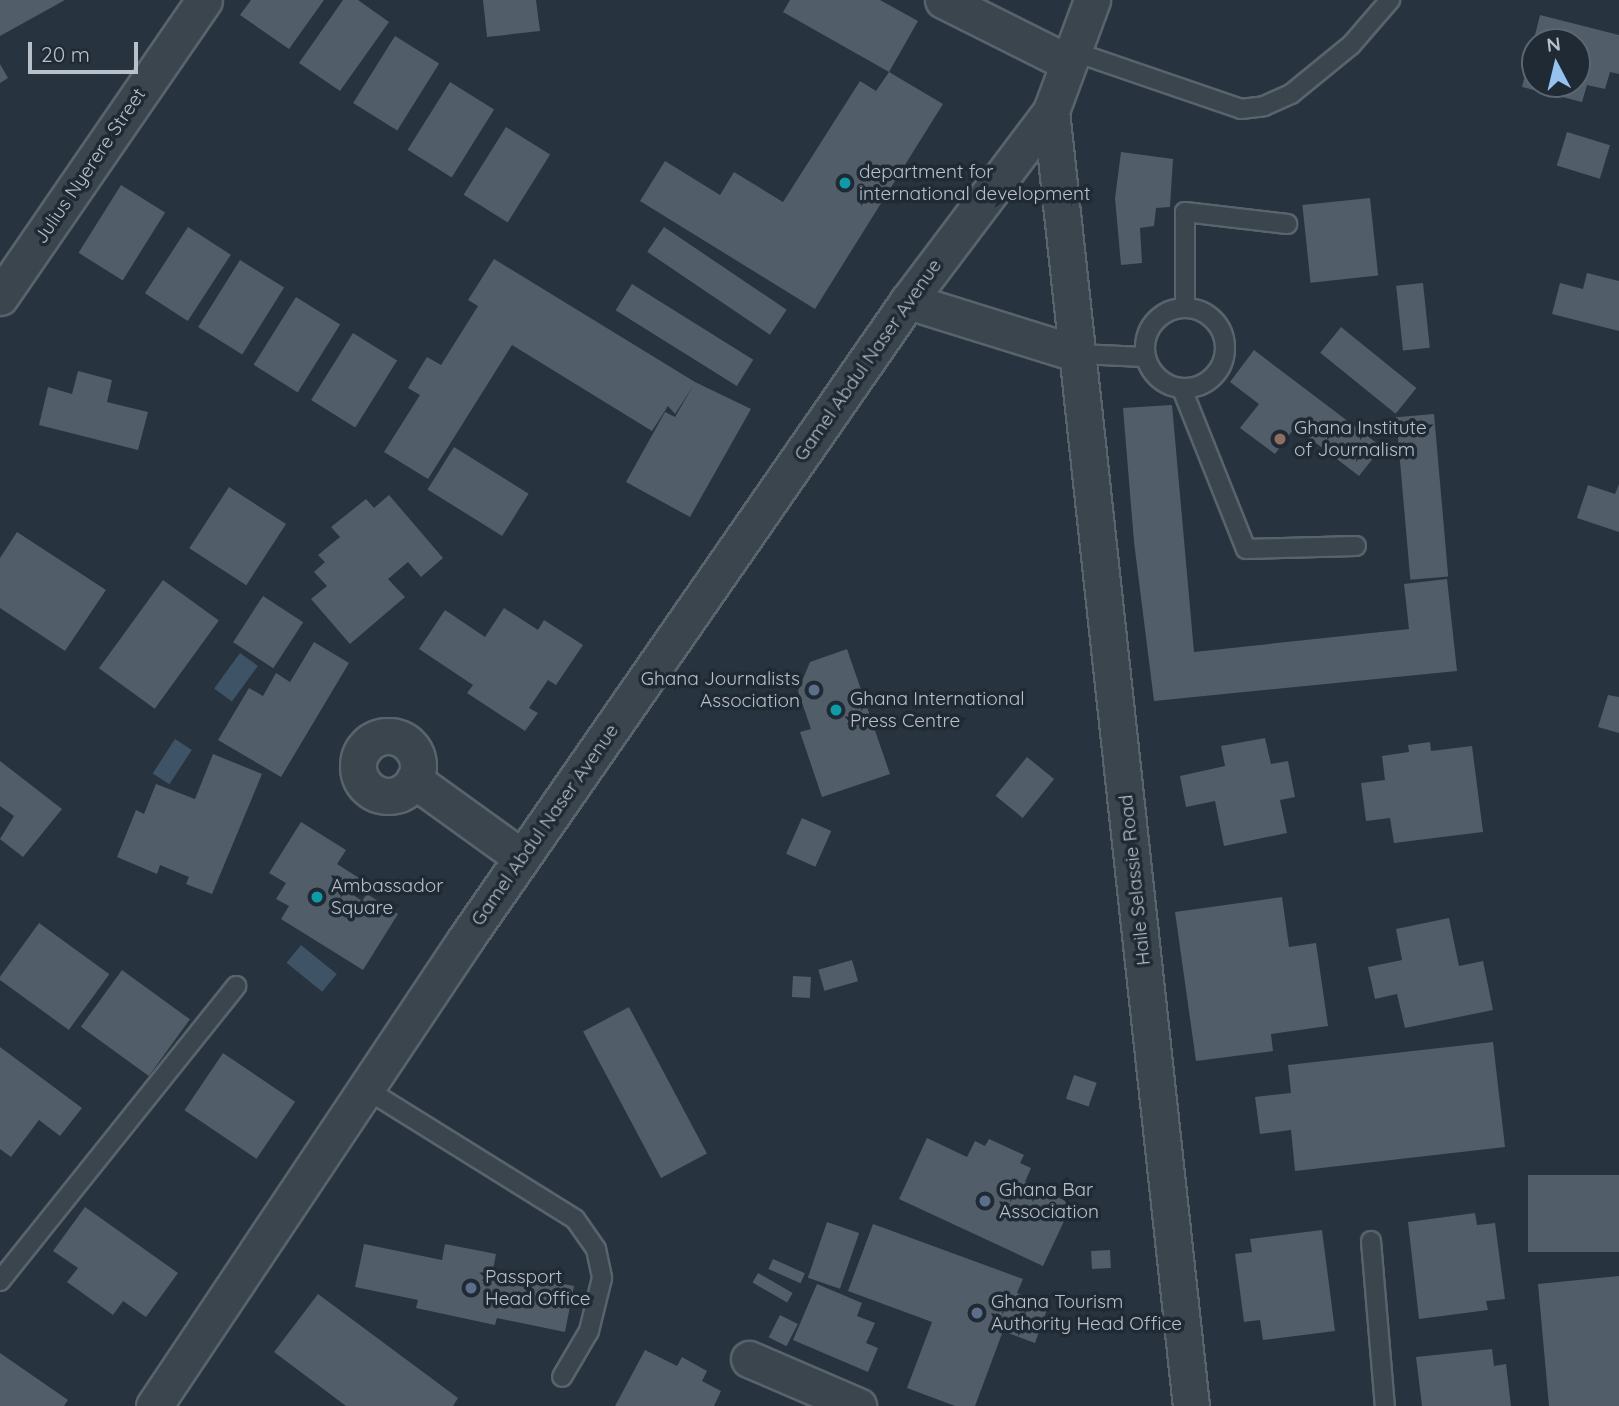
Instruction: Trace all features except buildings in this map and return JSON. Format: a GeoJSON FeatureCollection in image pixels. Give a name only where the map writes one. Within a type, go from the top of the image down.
{"type":"FeatureCollection","features":[{"type":"Feature","properties":{"kind":"street","name":"Julius Nyerere Street"},"geometry":{"type":"LineString","coordinates":[[0,297],[204,0]]}},
{"type":"Feature","properties":{"kind":"street","name":"Gamel Abdul Naser Avenue"},"geometry":{"type":"LineString","coordinates":[[154,1406],[522,858],[908,301],[1051,111],[1092,0]]}},
{"type":"Feature","properties":{"kind":"street"},"geometry":{"type":"LineString","coordinates":[[964,5],[1069,57]]}},
{"type":"Feature","properties":{"kind":"street","name":"Haile Selassie Road"},"geometry":{"type":"LineString","coordinates":[[1051,111],[1191,1406]]}},
{"type":"Feature","properties":{"kind":"street"},"geometry":{"type":"LineString","coordinates":[[908,301],[1078,354]]}},
{"type":"Feature","properties":{"kind":"street"},"geometry":{"type":"LineString","coordinates":[[414,780],[522,858]]}},
{"type":"Feature","properties":{"kind":"street"},"geometry":{"type":"LineString","coordinates":[[749,1359],[858,1406]]}},
{"type":"Feature","properties":{"kind":"lane"},"geometry":{"type":"LineString","coordinates":[[1069,57],[1241,109],[1264,106],[1291,94],[1351,45],[1390,0]]}},
{"type":"Feature","properties":{"kind":"lane"},"geometry":{"type":"LineString","coordinates":[[1185,307],[1185,212],[1287,223]]}},
{"type":"Feature","properties":{"kind":"lane"},"geometry":{"type":"LineString","coordinates":[[1185,307],[1210,315],[1225,336],[1224,362],[1208,382],[1182,389],[1166,384],[1153,373],[1145,357],[1147,333],[1162,314],[1185,307]]}},
{"type":"Feature","properties":{"kind":"lane"},"geometry":{"type":"LineString","coordinates":[[1078,354],[1145,357]]}},
{"type":"Feature","properties":{"kind":"lane"},"geometry":{"type":"LineString","coordinates":[[1182,389],[1246,549],[1356,546]]}},
{"type":"Feature","properties":{"kind":"lane"},"geometry":{"type":"LineString","coordinates":[[0,1281],[236,986]]}},
{"type":"Feature","properties":{"kind":"lane"},"geometry":{"type":"LineString","coordinates":[[366,1089],[575,1219],[596,1249],[602,1278],[589,1331],[562,1377]]}},
{"type":"Feature","properties":{"kind":"lane"},"geometry":{"type":"LineString","coordinates":[[1371,1241],[1385,1406]]}},
{"type":"Feature","properties":{"kind":"water"},"geometry":{"type":"Polygon","coordinates":[[[240,653],[258,666],[232,702],[214,689],[240,653]]]}},
{"type":"Feature","properties":{"kind":"water"},"geometry":{"type":"Polygon","coordinates":[[[175,739],[192,750],[169,784],[153,773],[175,739]]]}},
{"type":"Feature","properties":{"kind":"water"},"geometry":{"type":"Polygon","coordinates":[[[301,945],[337,974],[322,992],[287,963],[301,945]]]}},
{"type":"Feature","properties":{"kind":"place","name":"department for international development"},"geometry":{"type":"Point","coordinates":[845,183]}},
{"type":"Feature","properties":{"kind":"place","name":"Ghana Institute of Journalism"},"geometry":{"type":"Point","coordinates":[1280,439]}},
{"type":"Feature","properties":{"kind":"place","name":"Ghana Journalists Association"},"geometry":{"type":"Point","coordinates":[814,690]}},
{"type":"Feature","properties":{"kind":"place","name":"Ghana International Press Centre"},"geometry":{"type":"Point","coordinates":[836,710]}},
{"type":"Feature","properties":{"kind":"place","name":"Ambassador Square"},"geometry":{"type":"Point","coordinates":[317,897]}},
{"type":"Feature","properties":{"kind":"place","name":"Ghana Bar Association"},"geometry":{"type":"Point","coordinates":[985,1201]}},
{"type":"Feature","properties":{"kind":"place","name":"Passport Head Office"},"geometry":{"type":"Point","coordinates":[471,1288]}},
{"type":"Feature","properties":{"kind":"place","name":"Ghana Tourism Authority Head Office"},"geometry":{"type":"Point","coordinates":[977,1313]}}]}
